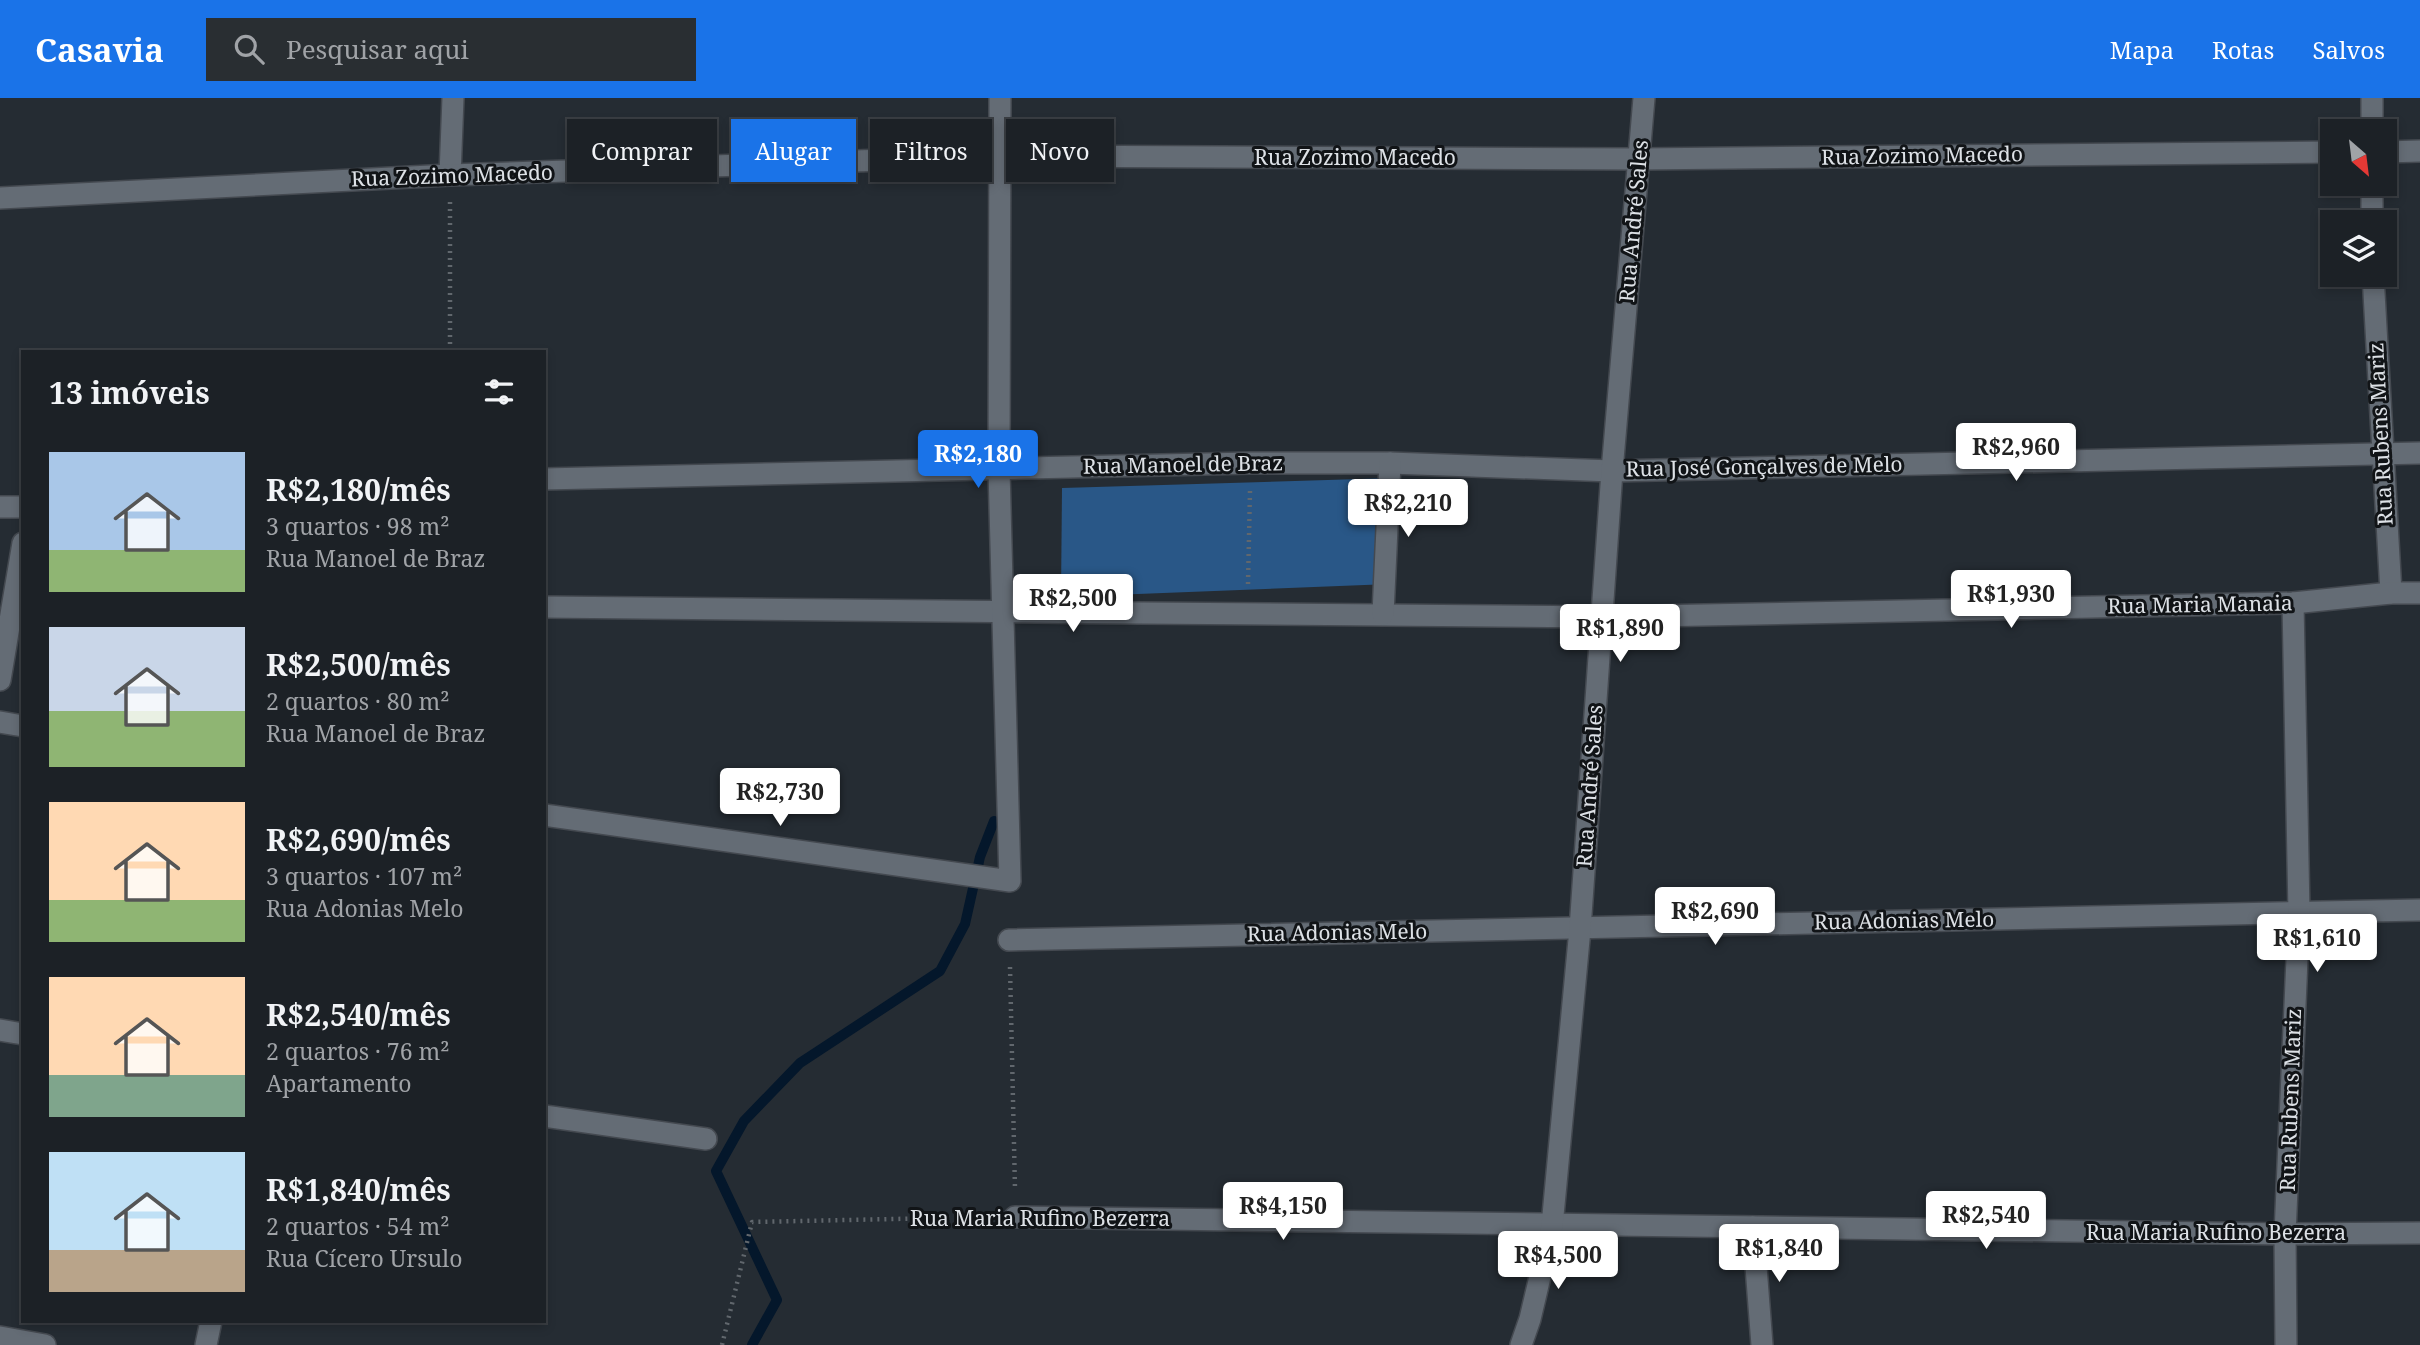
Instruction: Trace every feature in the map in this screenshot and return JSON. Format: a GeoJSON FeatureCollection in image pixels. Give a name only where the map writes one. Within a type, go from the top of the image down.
{"type":"FeatureCollection","features":[{"type":"Feature","properties":{"kind":"street"},"geometry":{"type":"LineString","coordinates":[[450,175],[453,98]]}},
{"type":"Feature","properties":{"kind":"street"},"geometry":{"type":"LineString","coordinates":[[546,814],[1010,881],[999,470],[1000,98]]}},
{"type":"Feature","properties":{"kind":"street","name":"Rua André Sales"},"geometry":{"type":"LineString","coordinates":[[1521,1345],[1530,1319],[1552,1226],[1580,929],[1612,471],[1644,98]]}},
{"type":"Feature","properties":{"kind":"street"},"geometry":{"type":"LineString","coordinates":[[2372,98],[2372,119]]}},
{"type":"Feature","properties":{"kind":"street"},"geometry":{"type":"LineString","coordinates":[[2398,152],[2420,151]]}},
{"type":"Feature","properties":{"kind":"street","name":"Rua Zozimo Macedo"},"geometry":{"type":"LineString","coordinates":[[0,198],[450,175],[999,156],[1640,159],[2320,152]]}},
{"type":"Feature","properties":{"kind":"street","name":"Rua Rubens Mariz"},"geometry":{"type":"LineString","coordinates":[[2374,287],[2391,593]]}},
{"type":"Feature","properties":{"kind":"street","name":"Rua José Gonçalves de Melo"},"geometry":{"type":"LineString","coordinates":[[1612,471],[2420,453]]}},
{"type":"Feature","properties":{"kind":"street","name":"Rua Manoel de Braz"},"geometry":{"type":"LineString","coordinates":[[546,479],[1250,463],[1390,463],[1612,471]]}},
{"type":"Feature","properties":{"kind":"street"},"geometry":{"type":"LineString","coordinates":[[1384,614],[1390,463]]}},
{"type":"Feature","properties":{"kind":"street"},"geometry":{"type":"LineString","coordinates":[[0,507],[21,507]]}},
{"type":"Feature","properties":{"kind":"street"},"geometry":{"type":"LineString","coordinates":[[0,681],[21,555]]}},
{"type":"Feature","properties":{"kind":"street","name":"Rua Maria Manaia"},"geometry":{"type":"LineString","coordinates":[[1602,617],[2293,603],[2391,593],[2420,593]]}},
{"type":"Feature","properties":{"kind":"street","name":"Rua Rubens Mariz"},"geometry":{"type":"LineString","coordinates":[[2286,1345],[2285,1234],[2299,913],[2293,603]]}},
{"type":"Feature","properties":{"kind":"street"},"geometry":{"type":"LineString","coordinates":[[546,607],[1602,617]]}},
{"type":"Feature","properties":{"kind":"street"},"geometry":{"type":"LineString","coordinates":[[0,722],[21,726]]}},
{"type":"Feature","properties":{"kind":"street","name":"Rua Adonias Melo"},"geometry":{"type":"LineString","coordinates":[[1009,940],[2420,910]]}},
{"type":"Feature","properties":{"kind":"street"},"geometry":{"type":"LineString","coordinates":[[0,1030],[21,1034]]}},
{"type":"Feature","properties":{"kind":"street"},"geometry":{"type":"LineString","coordinates":[[546,1116],[706,1139]]}},
{"type":"Feature","properties":{"kind":"street","name":"Rua Maria Rufino Bezerra"},"geometry":{"type":"LineString","coordinates":[[1015,1217],[1552,1226],[2420,1233]]}},
{"type":"Feature","properties":{"kind":"street"},"geometry":{"type":"LineString","coordinates":[[1753,1227],[1762,1345]]}},
{"type":"Feature","properties":{"kind":"street"},"geometry":{"type":"LineString","coordinates":[[206,1345],[211,1323]]}},
{"type":"Feature","properties":{"kind":"street"},"geometry":{"type":"LineString","coordinates":[[0,1337],[44,1345]]}},
{"type":"Feature","properties":{"kind":"path"},"geometry":{"type":"LineString","coordinates":[[450,175],[450,350]]}},
{"type":"Feature","properties":{"kind":"path"},"geometry":{"type":"LineString","coordinates":[[1248,613],[1250,463]]}},
{"type":"Feature","properties":{"kind":"path"},"geometry":{"type":"LineString","coordinates":[[1009,940],[1015,1217]]}},
{"type":"Feature","properties":{"kind":"path","name":"Rua Maria Rufino Bezerra"},"geometry":{"type":"LineString","coordinates":[[722,1345],[752,1222],[1015,1217]]}},
{"type":"Feature","properties":{"kind":"shaded area"},"geometry":{"type":"Polygon","coordinates":[[[1393,478],[1390,584],[1061,597],[1062,488],[1393,478]]]}},
{"type":"Feature","properties":{"kind":"waterway"},"geometry":{"type":"LineString","coordinates":[[752,1345],[777,1300],[716,1171],[744,1121],[800,1063],[940,971],[965,924],[980,857],[994,821]]}}]}
